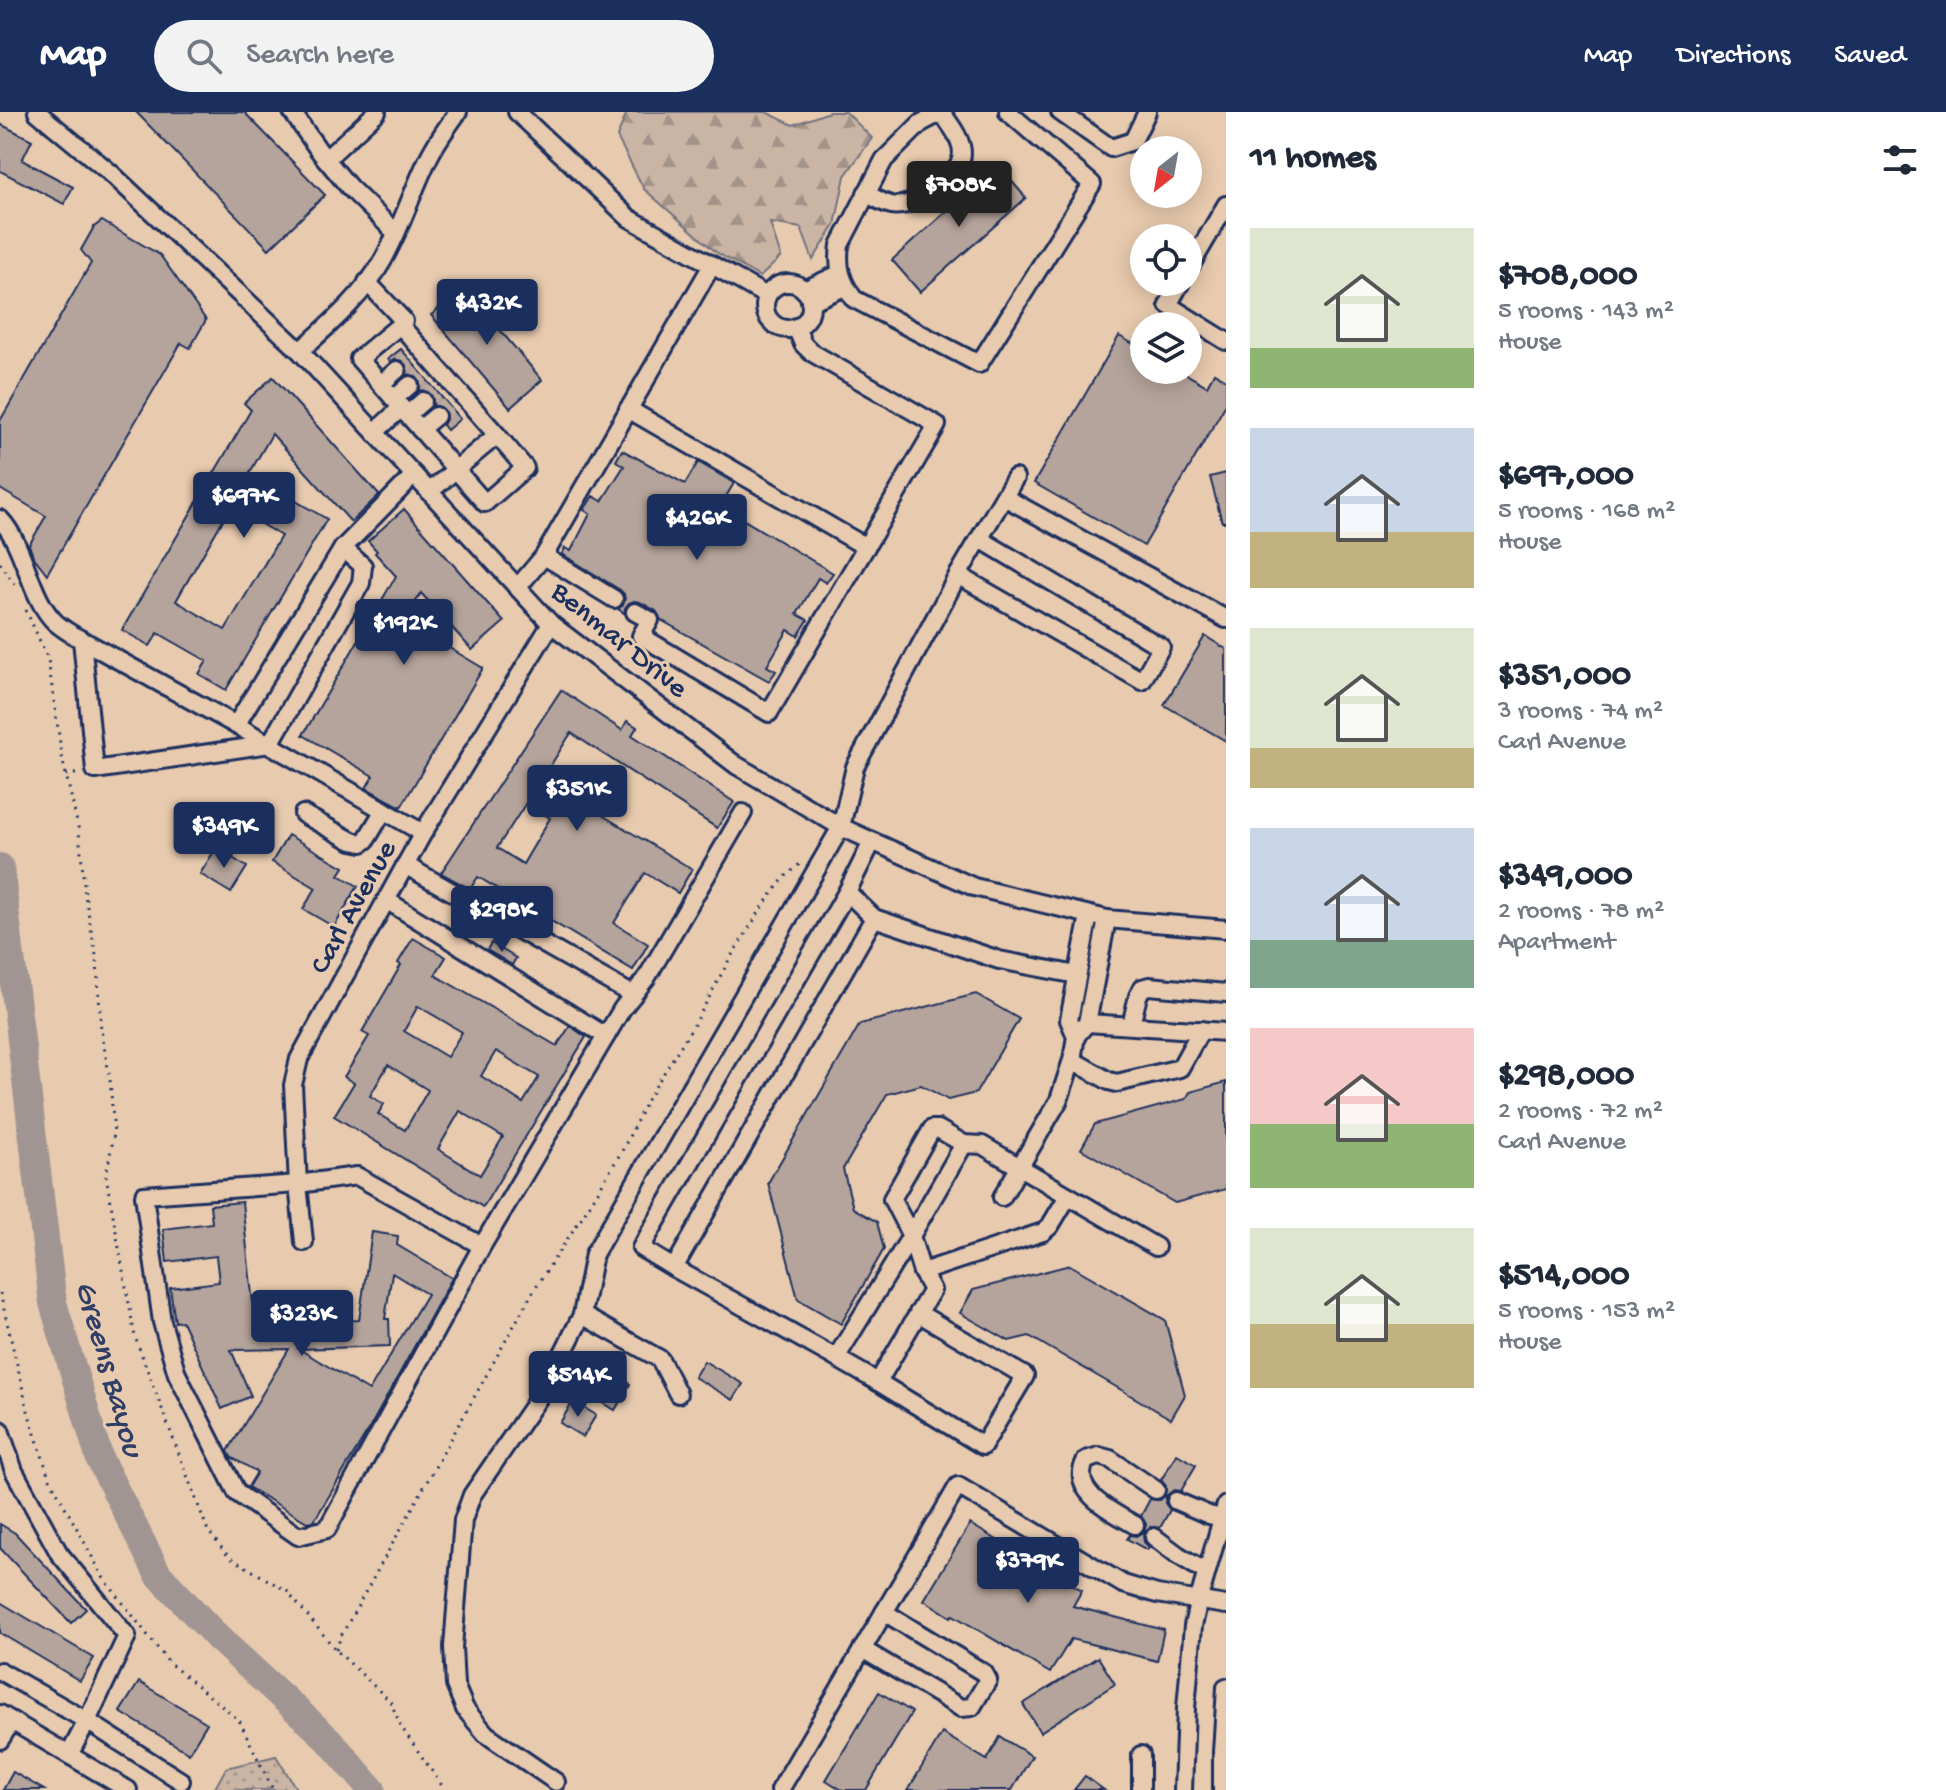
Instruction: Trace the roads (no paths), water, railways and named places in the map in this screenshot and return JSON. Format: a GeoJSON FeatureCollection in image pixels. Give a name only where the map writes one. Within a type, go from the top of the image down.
{"type":"FeatureCollection","features":[{"type":"Feature","properties":{"kind":"street","name":"Benmar Drive"},"geometry":{"type":"LineString","coordinates":[[37,112],[113,175],[300,351],[551,624],[736,765],[841,827],[974,887],[1107,919],[1226,929]]}},
{"type":"Feature","properties":{"kind":"street"},"geometry":{"type":"LineString","coordinates":[[292,112],[351,190],[396,233]]}},
{"type":"Feature","properties":{"kind":"street"},"geometry":{"type":"LineString","coordinates":[[326,159],[377,112]]}},
{"type":"Feature","properties":{"kind":"street"},"geometry":{"type":"LineString","coordinates":[[300,351],[346,309],[382,262],[428,158],[458,112]]}},
{"type":"Feature","properties":{"kind":"street"},"geometry":{"type":"LineString","coordinates":[[517,112],[629,218],[767,296]]}},
{"type":"Feature","properties":{"kind":"street"},"geometry":{"type":"LineString","coordinates":[[946,179],[959,167],[962,153],[959,138],[941,112],[921,123],[884,160],[840,245],[838,259],[842,280],[854,299],[979,364],[1092,184],[1008,112]]}},
{"type":"Feature","properties":{"kind":"street"},"geometry":{"type":"LineString","coordinates":[[1060,112],[1111,148],[1133,141],[1147,112]]}},
{"type":"Feature","properties":{"kind":"street"},"geometry":{"type":"LineString","coordinates":[[866,193],[898,207],[918,199]]}},
{"type":"Feature","properties":{"kind":"street"},"geometry":{"type":"LineString","coordinates":[[1202,246],[1226,205]]}},
{"type":"Feature","properties":{"kind":"street"},"geometry":{"type":"LineString","coordinates":[[517,588],[544,556],[712,265]]}},
{"type":"Feature","properties":{"kind":"street"},"geometry":{"type":"LineString","coordinates":[[807,296],[842,280]]}},
{"type":"Feature","properties":{"kind":"street"},"geometry":{"type":"LineString","coordinates":[[367,282],[404,321],[359,359],[485,503],[525,468],[497,435],[449,405],[409,359],[400,325]]}},
{"type":"Feature","properties":{"kind":"street"},"geometry":{"type":"LineString","coordinates":[[777,286],[798,286],[807,296],[811,310],[804,322],[796,327],[785,329],[772,323],[765,310],[767,296],[777,286]]}},
{"type":"Feature","properties":{"kind":"street"},"geometry":{"type":"LineString","coordinates":[[1173,296],[1168,305],[1226,341]]}},
{"type":"Feature","properties":{"kind":"street"},"geometry":{"type":"LineString","coordinates":[[635,612],[650,620],[641,636],[769,713],[937,425],[811,352],[803,344],[796,327]]}},
{"type":"Feature","properties":{"kind":"street"},"geometry":{"type":"LineString","coordinates":[[381,384],[409,359]]}},
{"type":"Feature","properties":{"kind":"street"},"geometry":{"type":"LineString","coordinates":[[375,432],[401,407],[422,374]]}},
{"type":"Feature","properties":{"kind":"street"},"geometry":{"type":"LineString","coordinates":[[401,407],[436,390]]}},
{"type":"Feature","properties":{"kind":"street"},"geometry":{"type":"LineString","coordinates":[[420,429],[449,405]]}},
{"type":"Feature","properties":{"kind":"street"},"geometry":{"type":"LineString","coordinates":[[628,409],[866,547]]}},
{"type":"Feature","properties":{"kind":"street"},"geometry":{"type":"LineString","coordinates":[[429,492],[497,435]]}},
{"type":"Feature","properties":{"kind":"street"},"geometry":{"type":"LineString","coordinates":[[236,725],[343,548],[414,475]]}},
{"type":"Feature","properties":{"kind":"street"},"geometry":{"type":"LineString","coordinates":[[556,1782],[486,1734],[465,1709],[455,1685],[453,1647],[463,1520],[472,1495],[546,1387],[582,1315],[594,1254],[841,827],[855,767],[958,575],[1015,478]]}},
{"type":"Feature","properties":{"kind":"street"},"geometry":{"type":"LineString","coordinates":[[1004,497],[1226,619]]}},
{"type":"Feature","properties":{"kind":"street"},"geometry":{"type":"LineString","coordinates":[[0,519],[17,543],[44,606],[55,622],[423,833]]}},
{"type":"Feature","properties":{"kind":"street"},"geometry":{"type":"LineString","coordinates":[[958,575],[1142,681],[1161,647],[980,539]]}},
{"type":"Feature","properties":{"kind":"street"},"geometry":{"type":"LineString","coordinates":[[270,744],[361,583],[363,566],[343,548]]}},
{"type":"Feature","properties":{"kind":"street"},"geometry":{"type":"LineString","coordinates":[[544,556],[614,599]]}},
{"type":"Feature","properties":{"kind":"street","name":"Carl Avenue"},"geometry":{"type":"LineString","coordinates":[[304,1242],[293,1085],[299,1059],[423,833],[551,624]]}},
{"type":"Feature","properties":{"kind":"street"},"geometry":{"type":"LineString","coordinates":[[82,640],[95,770],[270,744]]}},
{"type":"Feature","properties":{"kind":"street"},"geometry":{"type":"LineString","coordinates":[[303,814],[352,841],[362,843],[384,810]]}},
{"type":"Feature","properties":{"kind":"street"},"geometry":{"type":"LineString","coordinates":[[482,1246],[357,1176],[298,1184],[144,1195],[162,1322],[177,1374],[237,1493],[298,1536],[327,1529],[482,1246],[622,1009],[647,977],[743,813]]}},
{"type":"Feature","properties":{"kind":"street"},"geometry":{"type":"LineString","coordinates":[[872,842],[847,892],[641,1248],[878,1382],[983,1446],[1025,1376],[918,1313]]}},
{"type":"Feature","properties":{"kind":"street"},"geometry":{"type":"LineString","coordinates":[[405,865],[633,995]]}},
{"type":"Feature","properties":{"kind":"street"},"geometry":{"type":"LineString","coordinates":[[847,892],[874,918],[999,960],[1077,975]]}},
{"type":"Feature","properties":{"kind":"street"},"geometry":{"type":"LineString","coordinates":[[386,900],[606,1036]]}},
{"type":"Feature","properties":{"kind":"street"},"geometry":{"type":"LineString","coordinates":[[1076,1036],[1069,1020],[1089,915]]}},
{"type":"Feature","properties":{"kind":"street"},"geometry":{"type":"LineString","coordinates":[[674,1268],[874,918]]}},
{"type":"Feature","properties":{"kind":"street"},"geometry":{"type":"LineString","coordinates":[[1002,1197],[1059,1100],[1076,1036],[1087,1023],[1107,919]]}},
{"type":"Feature","properties":{"kind":"street"},"geometry":{"type":"LineString","coordinates":[[1131,1025],[1142,988],[1149,986],[1226,993]]}},
{"type":"Feature","properties":{"kind":"street"},"geometry":{"type":"LineString","coordinates":[[1087,1023],[1226,1032]]}},
{"type":"Feature","properties":{"kind":"street"},"geometry":{"type":"LineString","coordinates":[[1072,1060],[1117,1083],[1180,1068],[1201,1030]]}},
{"type":"Feature","properties":{"kind":"street"},"geometry":{"type":"LineString","coordinates":[[878,1382],[932,1290],[922,1272],[911,1236],[892,1199],[932,1129],[938,1129],[964,1144],[982,1145],[1156,1247]]}},
{"type":"Feature","properties":{"kind":"street"},"geometry":{"type":"LineString","coordinates":[[836,1358],[964,1144]]}},
{"type":"Feature","properties":{"kind":"street"},"geometry":{"type":"LineString","coordinates":[[922,1272],[1043,1232],[1068,1196]]}},
{"type":"Feature","properties":{"kind":"street"},"geometry":{"type":"LineString","coordinates":[[582,1315],[660,1359],[678,1394]]}},
{"type":"Feature","properties":{"kind":"street"},"geometry":{"type":"LineString","coordinates":[[0,1430],[14,1471],[59,1553],[127,1636],[69,1755]]}},
{"type":"Feature","properties":{"kind":"street"},"geometry":{"type":"LineString","coordinates":[[1135,1525],[1090,1495],[1081,1478],[1081,1469],[1086,1460],[1099,1456],[1110,1459],[1156,1490]]}},
{"type":"Feature","properties":{"kind":"street"},"geometry":{"type":"LineString","coordinates":[[780,1790],[958,1486],[1123,1584],[1157,1594],[1226,1605]]}},
{"type":"Feature","properties":{"kind":"street"},"geometry":{"type":"LineString","coordinates":[[1176,1501],[1209,1515],[1224,1511]]}},
{"type":"Feature","properties":{"kind":"street"},"geometry":{"type":"LineString","coordinates":[[1183,1790],[1193,1626],[1224,1511]]}},
{"type":"Feature","properties":{"kind":"street"},"geometry":{"type":"LineString","coordinates":[[1154,1537],[1206,1572]]}},
{"type":"Feature","properties":{"kind":"street"},"geometry":{"type":"LineString","coordinates":[[862,1649],[961,1708],[972,1707],[988,1680],[984,1673],[884,1612]]}},
{"type":"Feature","properties":{"kind":"street"},"geometry":{"type":"LineString","coordinates":[[0,1671],[87,1721],[181,1781]]}},
{"type":"Feature","properties":{"kind":"street"},"geometry":{"type":"LineString","coordinates":[[1222,1790],[1226,1687]]}},
{"type":"Feature","properties":{"kind":"street"},"geometry":{"type":"LineString","coordinates":[[0,1740],[6,1718],[128,1790]]}},
{"type":"Feature","properties":{"kind":"street"},"geometry":{"type":"LineString","coordinates":[[1141,1755],[1141,1790]]}},
{"type":"Feature","properties":{"kind":"waterway","name":"Greens Bayou"},"geometry":{"type":"LineString","coordinates":[[0,867],[53,1303],[100,1460],[158,1574],[217,1637],[329,1740],[372,1790]]}},
{"type":"Feature","properties":{"kind":"tunnel"},"geometry":{"type":"LineString","coordinates":[[918,199],[946,179]]}},
{"type":"Feature","properties":{"kind":"tunnel"},"geometry":{"type":"LineString","coordinates":[[397,370],[409,358]]}},
{"type":"Feature","properties":{"kind":"tunnel"},"geometry":{"type":"LineString","coordinates":[[410,385],[423,374]]}},
{"type":"Feature","properties":{"kind":"tunnel"},"geometry":{"type":"LineString","coordinates":[[423,401],[436,391]]}},
{"type":"Feature","properties":{"kind":"tunnel"},"geometry":{"type":"LineString","coordinates":[[436,416],[449,405]]}}]}
